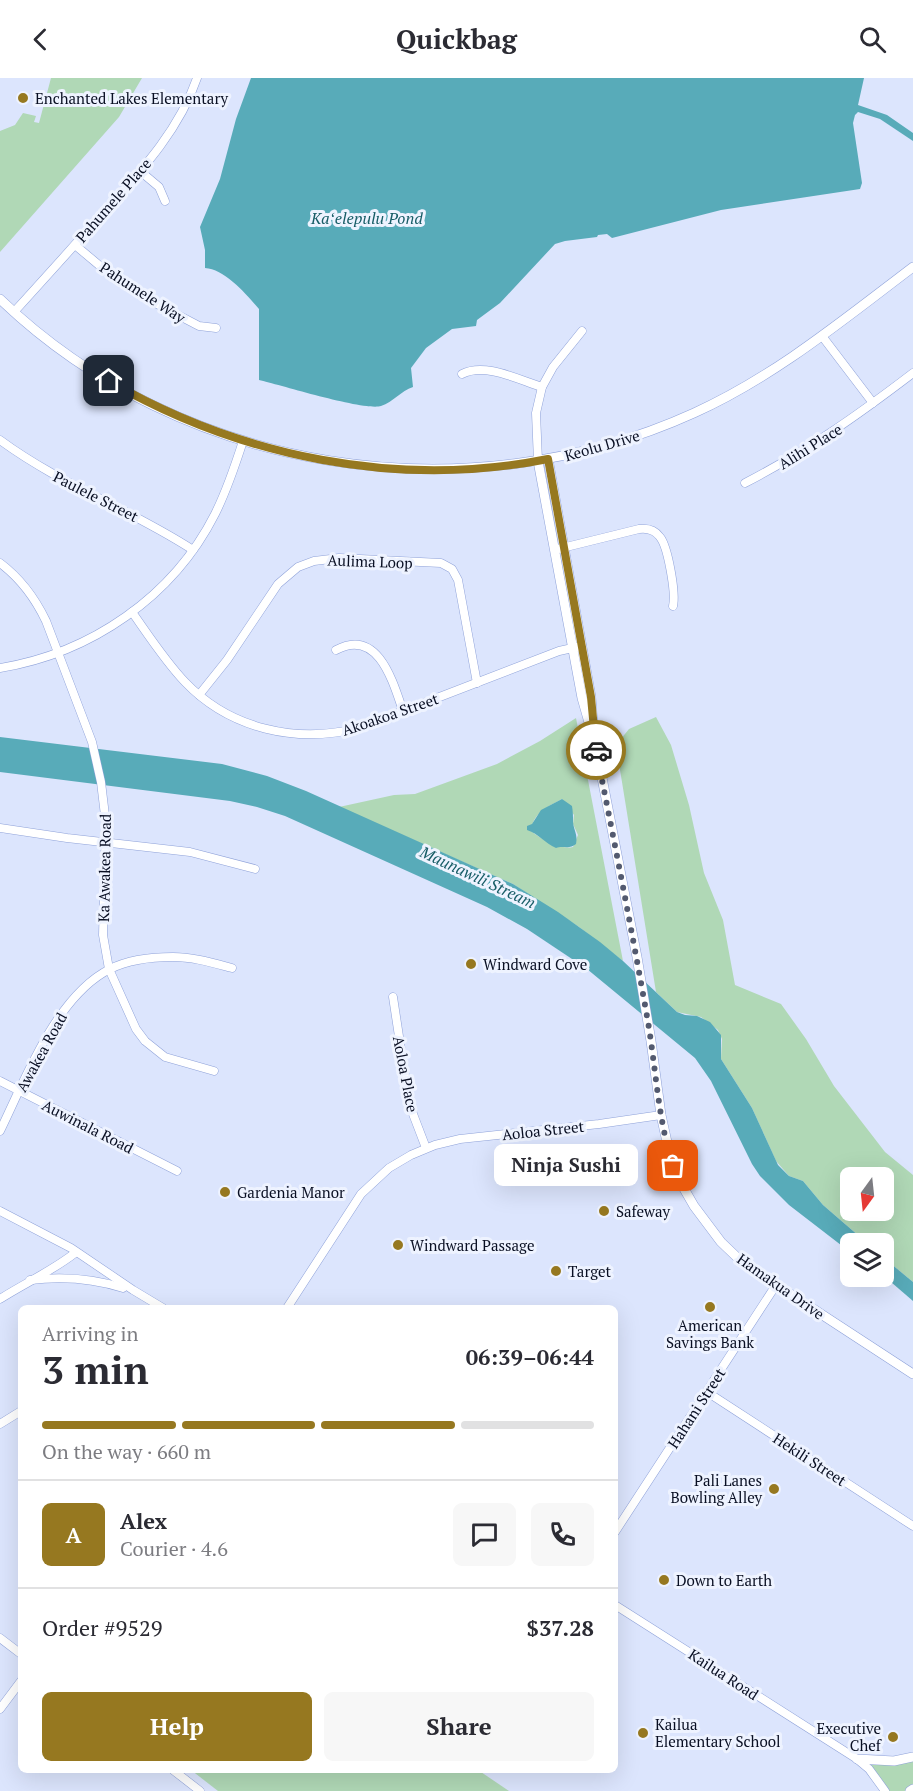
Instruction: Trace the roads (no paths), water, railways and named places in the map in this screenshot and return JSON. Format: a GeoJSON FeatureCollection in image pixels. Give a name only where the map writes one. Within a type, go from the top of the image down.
{"type":"FeatureCollection","features":[{"type":"Feature","properties":{"kind":"main road","name":"Keolu Drive"},"geometry":{"type":"LineString","coordinates":[[0,299],[68,354],[123,389],[174,415],[243,441],[310,458],[383,468],[464,469],[543,460],[621,441],[694,413],[763,376],[822,336],[913,267]]}},
{"type":"Feature","properties":{"kind":"main road","name":"Hamakua Drive"},"geometry":{"type":"LineString","coordinates":[[543,460],[577,647],[591,697],[596,747],[637,957],[661,1115],[673,1166],[693,1206],[711,1231],[732,1253],[776,1285],[913,1374]]}},
{"type":"Feature","properties":{"kind":"main road"},"geometry":{"type":"LineString","coordinates":[[857,1759],[894,1761],[913,1757]]}},
{"type":"Feature","properties":{"kind":"street","name":"Pahumele Place"},"geometry":{"type":"LineString","coordinates":[[14,312],[140,171],[174,126],[189,99],[197,78]]}},
{"type":"Feature","properties":{"kind":"street"},"geometry":{"type":"LineString","coordinates":[[140,171],[159,188],[165,201]]}},
{"type":"Feature","properties":{"kind":"street","name":"Pahumele Way"},"geometry":{"type":"LineString","coordinates":[[75,245],[106,271],[157,304],[198,326],[216,328]]}},
{"type":"Feature","properties":{"kind":"street","name":"Hamakua Drive"},"geometry":{"type":"LineString","coordinates":[[543,460],[536,413],[542,387],[553,367],[582,331]]}},
{"type":"Feature","properties":{"kind":"street"},"geometry":{"type":"LineString","coordinates":[[822,336],[873,403]]}},
{"type":"Feature","properties":{"kind":"street"},"geometry":{"type":"LineString","coordinates":[[462,374],[474,370],[484,371],[542,387]]}},
{"type":"Feature","properties":{"kind":"street","name":"Alihi Place"},"geometry":{"type":"LineString","coordinates":[[745,483],[808,448],[913,373]]}},
{"type":"Feature","properties":{"kind":"street","name":"Paulele Street"},"geometry":{"type":"LineString","coordinates":[[0,440],[68,484],[153,525],[193,550]]}},
{"type":"Feature","properties":{"kind":"street"},"geometry":{"type":"LineString","coordinates":[[0,668],[58,653],[99,634],[159,590],[205,532],[222,499],[243,441]]}},
{"type":"Feature","properties":{"kind":"street"},"geometry":{"type":"LineString","coordinates":[[559,549],[639,529],[655,532],[662,539],[665,547],[675,591],[673,606]]}},
{"type":"Feature","properties":{"kind":"street","name":"Aulima Loop"},"geometry":{"type":"LineString","coordinates":[[199,695],[227,660],[278,584],[291,572],[306,564],[331,558],[441,563],[452,569],[458,580],[477,683]]}},
{"type":"Feature","properties":{"kind":"street","name":"Ka Awakea Road"},"geometry":{"type":"LineString","coordinates":[[0,562],[21,583],[38,605],[93,746],[104,797],[106,843],[103,935],[109,969],[136,1029],[145,1041],[165,1057],[214,1071]]}},
{"type":"Feature","properties":{"kind":"street","name":"Akoakoa Street"},"geometry":{"type":"LineString","coordinates":[[132,612],[177,673],[199,695],[216,708],[240,720],[265,729],[291,734],[318,735],[345,731],[559,651],[577,647]]}},
{"type":"Feature","properties":{"kind":"street"},"geometry":{"type":"LineString","coordinates":[[336,650],[347,645],[358,645],[370,650],[380,658],[388,670],[403,711]]}},
{"type":"Feature","properties":{"kind":"street"},"geometry":{"type":"LineString","coordinates":[[0,828],[190,852],[255,869]]}},
{"type":"Feature","properties":{"kind":"street","name":"Awakea Road"},"geometry":{"type":"LineString","coordinates":[[0,1131],[52,1027],[64,1009],[78,994],[109,969],[143,960],[173,957],[202,960],[232,968]]}},
{"type":"Feature","properties":{"kind":"street","name":"Aoloa Place"},"geometry":{"type":"LineString","coordinates":[[393,997],[407,1089],[413,1114],[426,1148]]}},
{"type":"Feature","properties":{"kind":"street","name":"Auwinala Road"},"geometry":{"type":"LineString","coordinates":[[0,1081],[177,1171]]}},
{"type":"Feature","properties":{"kind":"street","name":"Aoloa Street"},"geometry":{"type":"LineString","coordinates":[[289,1305],[361,1194],[389,1168],[426,1148],[460,1139],[661,1115]]}},
{"type":"Feature","properties":{"kind":"street"},"geometry":{"type":"LineString","coordinates":[[0,1211],[71,1248],[75,1253],[158,1305]]}},
{"type":"Feature","properties":{"kind":"street"},"geometry":{"type":"LineString","coordinates":[[0,1299],[30,1280],[54,1270],[75,1253]]}},
{"type":"Feature","properties":{"kind":"street"},"geometry":{"type":"LineString","coordinates":[[30,1280],[78,1278],[102,1281],[133,1290]]}},
{"type":"Feature","properties":{"kind":"street","name":"Hahani Street"},"geometry":{"type":"LineString","coordinates":[[618,1527],[776,1285]]}},
{"type":"Feature","properties":{"kind":"street","name":"Hekili Street"},"geometry":{"type":"LineString","coordinates":[[707,1392],[913,1526]]}},
{"type":"Feature","properties":{"kind":"street"},"geometry":{"type":"LineString","coordinates":[[0,1424],[18,1413]]}},
{"type":"Feature","properties":{"kind":"street","name":"Kailua Road"},"geometry":{"type":"LineString","coordinates":[[618,1607],[857,1759],[869,1769],[885,1791]]}},
{"type":"Feature","properties":{"kind":"street"},"geometry":{"type":"LineString","coordinates":[[0,1638],[18,1652]]}},
{"type":"Feature","properties":{"kind":"street"},"geometry":{"type":"LineString","coordinates":[[0,1709],[18,1685]]}},
{"type":"Feature","properties":{"kind":"street"},"geometry":{"type":"LineString","coordinates":[[176,1773],[200,1791]]}},
{"type":"Feature","properties":{"kind":"water","name":"Kaʻelepulu Pond"},"geometry":{"type":"Polygon","coordinates":[[[251,78],[864,78],[858,105],[887,115],[913,133],[913,141],[880,119],[858,112],[853,123],[862,183],[860,189],[721,210],[612,238],[607,234],[555,244],[500,303],[477,320],[476,326],[452,329],[426,348],[411,368],[413,387],[381,406],[372,407],[259,380],[259,309],[228,278],[213,269],[205,268],[205,250],[200,227],[220,179],[236,119],[251,78]]]}},
{"type":"Feature","properties":{"kind":"water","name":"Maunawili Stream"},"geometry":{"type":"Polygon","coordinates":[[[0,737],[222,764],[267,776],[306,791],[513,884],[600,942],[677,1012],[697,1016],[710,1022],[721,1035],[721,1059],[752,1108],[778,1165],[789,1176],[803,1181],[823,1205],[855,1233],[840,1233],[840,1244],[789,1205],[760,1176],[711,1081],[695,1058],[587,969],[527,929],[487,907],[285,816],[257,807],[230,801],[0,772],[0,737]]]}},
{"type":"Feature","properties":{"kind":"water"},"geometry":{"type":"Polygon","coordinates":[[[562,799],[572,806],[576,844],[571,847],[556,848],[527,830],[527,826],[532,824],[541,810],[562,799]]]}},
{"type":"Feature","properties":{"kind":"water"},"geometry":{"type":"Polygon","coordinates":[[[894,1266],[913,1282],[913,1301],[894,1285],[894,1266]]]}},
{"type":"Feature","properties":{"kind":"place","name":"Enchanted Lakes Elementary"},"geometry":{"type":"Point","coordinates":[23,98]}},
{"type":"Feature","properties":{"kind":"place","name":"Windward Cove"},"geometry":{"type":"Point","coordinates":[471,964]}},
{"type":"Feature","properties":{"kind":"place","name":"Ninja Sushi"},"geometry":{"type":"Point","coordinates":[673,1166]}},
{"type":"Feature","properties":{"kind":"place","name":"Gardenia Manor"},"geometry":{"type":"Point","coordinates":[225,1192]}},
{"type":"Feature","properties":{"kind":"place","name":"Safeway"},"geometry":{"type":"Point","coordinates":[604,1211]}},
{"type":"Feature","properties":{"kind":"place","name":"Windward Passage"},"geometry":{"type":"Point","coordinates":[398,1245]}},
{"type":"Feature","properties":{"kind":"place","name":"Target"},"geometry":{"type":"Point","coordinates":[556,1271]}},
{"type":"Feature","properties":{"kind":"place","name":"American Savings Bank"},"geometry":{"type":"Point","coordinates":[710,1307]}},
{"type":"Feature","properties":{"kind":"place","name":"Pali Lanes Bowling Alley"},"geometry":{"type":"Point","coordinates":[774,1489]}},
{"type":"Feature","properties":{"kind":"place","name":"Down to Earth"},"geometry":{"type":"Point","coordinates":[664,1580]}},
{"type":"Feature","properties":{"kind":"place","name":"Kailua Elementary School"},"geometry":{"type":"Point","coordinates":[643,1733]}},
{"type":"Feature","properties":{"kind":"place","name":"Executive Chef"},"geometry":{"type":"Point","coordinates":[893,1737]}}]}
